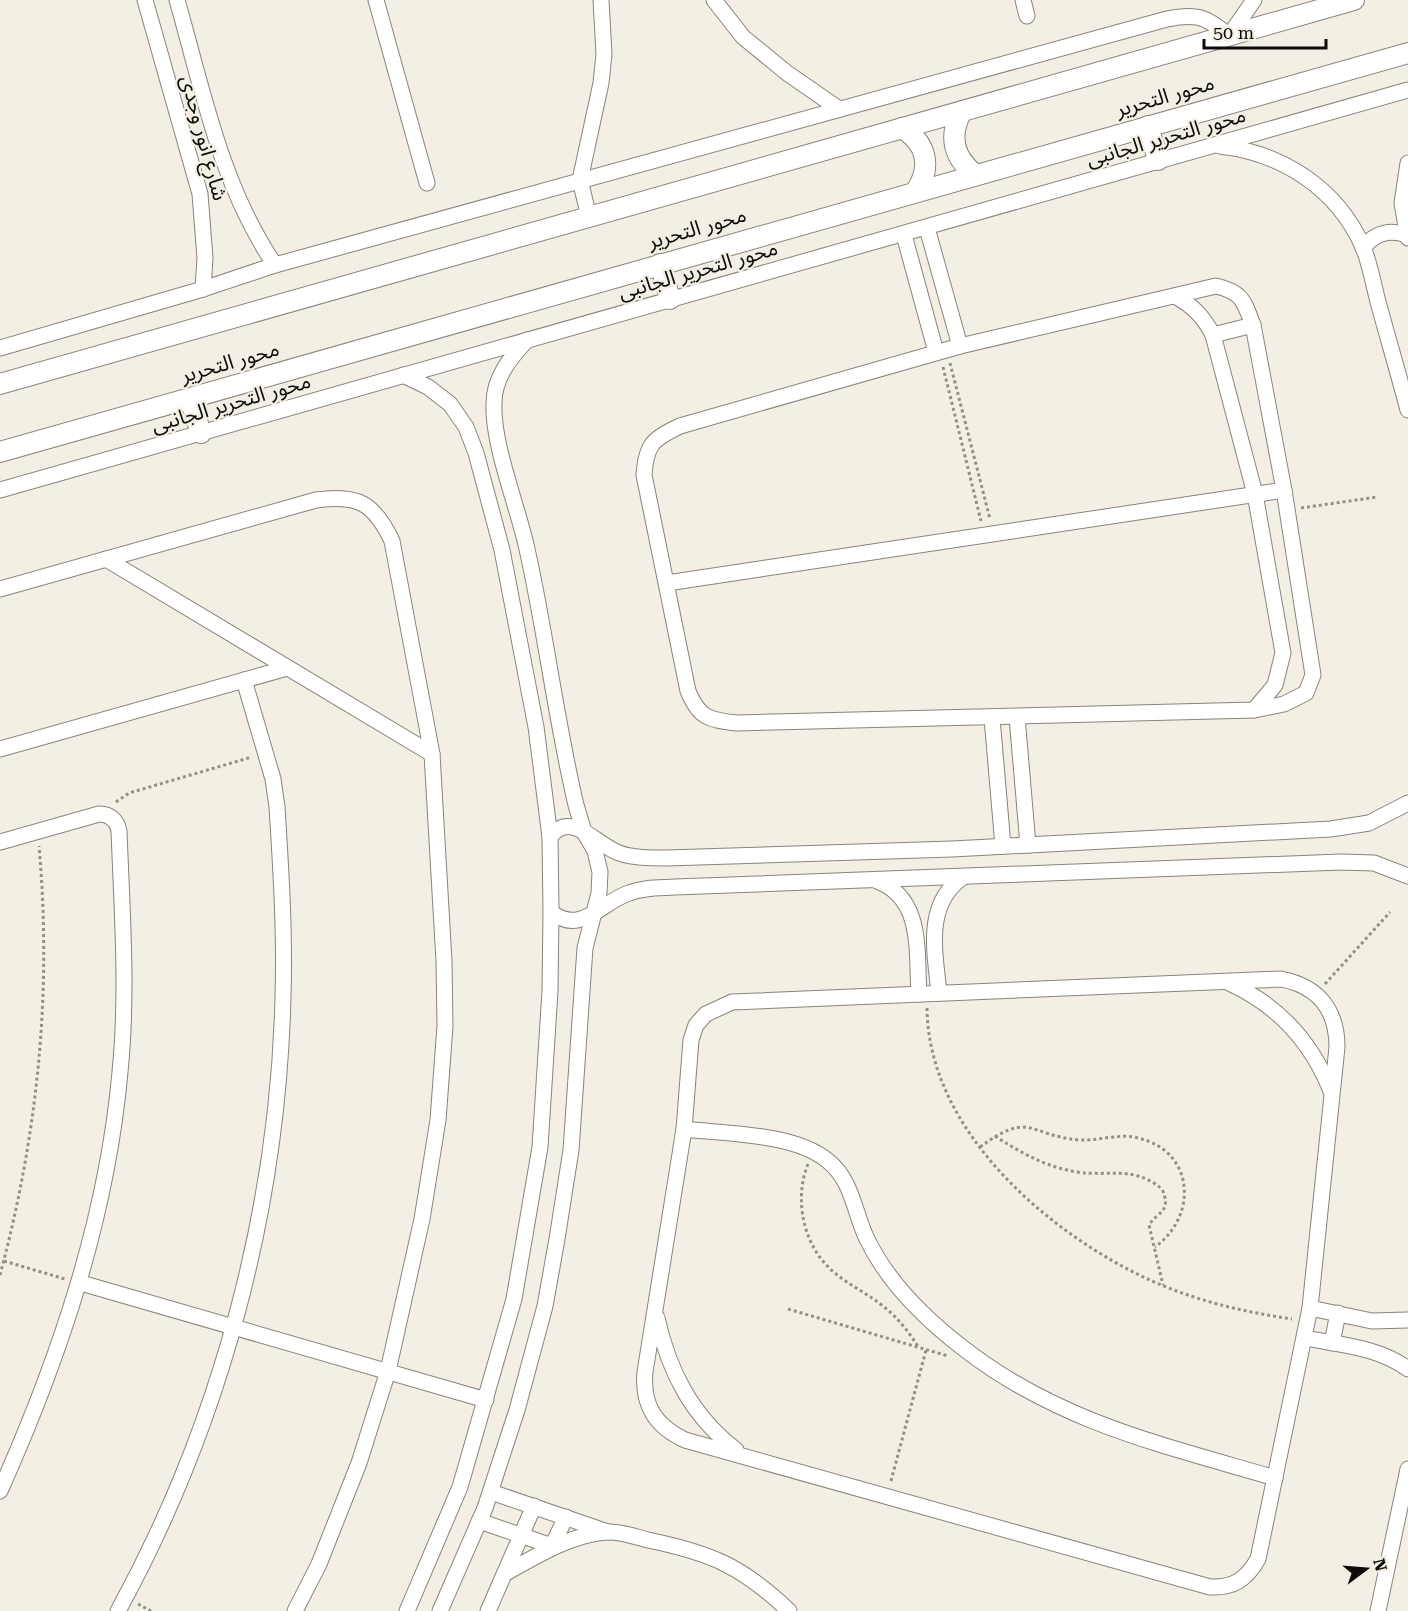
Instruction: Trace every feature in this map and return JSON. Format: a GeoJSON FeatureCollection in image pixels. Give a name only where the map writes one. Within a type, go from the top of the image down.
{"type":"FeatureCollection","features":[{"type":"Feature","properties":{"kind":"main road","name":"محور التحرير"},"geometry":{"type":"LineString","coordinates":[[0,384],[1354,0]]}},
{"type":"Feature","properties":{"kind":"main road","name":"محور التحرير"},"geometry":{"type":"LineString","coordinates":[[0,452],[1408,52]]}},
{"type":"Feature","properties":{"kind":"main road"},"geometry":{"type":"LineString","coordinates":[[962,111],[956,122],[954,146],[959,158],[976,175]]}},
{"type":"Feature","properties":{"kind":"main road"},"geometry":{"type":"LineString","coordinates":[[1148,126],[1158,160]]}},
{"type":"Feature","properties":{"kind":"main road"},"geometry":{"type":"LineString","coordinates":[[902,128],[917,139],[925,155],[923,180],[916,191]]}},
{"type":"Feature","properties":{"kind":"main road"},"geometry":{"type":"LineString","coordinates":[[660,264],[670,299]]}},
{"type":"Feature","properties":{"kind":"main road"},"geometry":{"type":"LineString","coordinates":[[190,399],[201,433]]}},
{"type":"Feature","properties":{"kind":"street","name":"شارع انور وجدى"},"geometry":{"type":"LineString","coordinates":[[145,0],[200,194],[205,258],[203,289]]}},
{"type":"Feature","properties":{"kind":"street","name":"شارع انور وجدى"},"geometry":{"type":"LineString","coordinates":[[177,0],[227,175],[248,222],[275,265]]}},
{"type":"Feature","properties":{"kind":"street"},"geometry":{"type":"LineString","coordinates":[[376,0],[427,183]]}},
{"type":"Feature","properties":{"kind":"street"},"geometry":{"type":"LineString","coordinates":[[589,217],[580,180],[601,82],[604,54],[601,0]]}},
{"type":"Feature","properties":{"kind":"street"},"geometry":{"type":"LineString","coordinates":[[714,0],[743,38],[787,73],[839,109]]}},
{"type":"Feature","properties":{"kind":"street"},"geometry":{"type":"LineString","coordinates":[[1023,0],[1027,16]]}},
{"type":"Feature","properties":{"kind":"street"},"geometry":{"type":"LineString","coordinates":[[0,348],[203,289],[275,265],[1189,15],[1211,21],[1229,36],[1254,0]]}},
{"type":"Feature","properties":{"kind":"street","name":"محور التحرير الجانبى"},"geometry":{"type":"LineString","coordinates":[[0,490],[1408,90]]}},
{"type":"Feature","properties":{"kind":"street"},"geometry":{"type":"LineString","coordinates":[[1211,145],[1243,149],[1274,158],[1302,174],[1327,194],[1341,211],[1363,248],[1408,410]]}},
{"type":"Feature","properties":{"kind":"street"},"geometry":{"type":"LineString","coordinates":[[1408,163],[1402,202],[1408,236]]}},
{"type":"Feature","properties":{"kind":"street"},"geometry":{"type":"LineString","coordinates":[[927,228],[946,350]]}},
{"type":"Feature","properties":{"kind":"street"},"geometry":{"type":"LineString","coordinates":[[1363,248],[1378,235],[1398,232],[1408,236]]}},
{"type":"Feature","properties":{"kind":"street"},"geometry":{"type":"LineString","coordinates":[[904,235],[946,350]]}},
{"type":"Feature","properties":{"kind":"street"},"geometry":{"type":"LineString","coordinates":[[1216,286],[1232,290],[1245,302],[1253,325],[1288,511],[1313,675],[1306,693],[1284,704],[1254,710],[992,718],[736,723],[712,720],[695,708],[688,691],[644,475],[645,454],[659,436],[680,426],[946,350],[1216,286]]}},
{"type":"Feature","properties":{"kind":"street"},"geometry":{"type":"LineString","coordinates":[[1174,296],[1191,305],[1204,318],[1213,334],[1255,494],[1283,653],[1275,685],[1254,710]]}},
{"type":"Feature","properties":{"kind":"street"},"geometry":{"type":"LineString","coordinates":[[1213,334],[1253,325]]}},
{"type":"Feature","properties":{"kind":"street"},"geometry":{"type":"LineString","coordinates":[[440,1611],[491,1492],[517,1410],[545,1306],[571,1150],[582,972],[599,893],[600,872],[595,851],[584,832],[568,773],[543,619],[494,424],[494,400],[499,377],[511,357],[527,340]]}},
{"type":"Feature","properties":{"kind":"street"},"geometry":{"type":"LineString","coordinates":[[403,375],[428,387],[450,404],[466,427],[476,453],[502,550],[536,726],[550,837],[551,912],[550,991],[540,1147],[514,1299],[460,1487],[407,1611]]}},
{"type":"Feature","properties":{"kind":"street"},"geometry":{"type":"LineString","coordinates":[[476,453],[501,446]]}},
{"type":"Feature","properties":{"kind":"street"},"geometry":{"type":"LineString","coordinates":[[667,583],[1284,490]]}},
{"type":"Feature","properties":{"kind":"street"},"geometry":{"type":"LineString","coordinates":[[0,589],[316,500],[340,497],[363,503],[382,519],[392,541],[432,754],[444,961],[445,1026],[440,1097],[422,1219],[388,1371],[359,1463],[319,1564],[295,1611]]}},
{"type":"Feature","properties":{"kind":"street"},"geometry":{"type":"LineString","coordinates":[[106,559],[432,754]]}},
{"type":"Feature","properties":{"kind":"street"},"geometry":{"type":"LineString","coordinates":[[1283,653],[1309,649]]}},
{"type":"Feature","properties":{"kind":"street"},"geometry":{"type":"LineString","coordinates":[[0,749],[287,668]]}},
{"type":"Feature","properties":{"kind":"street"},"geometry":{"type":"LineString","coordinates":[[118,1611],[167,1510],[200,1431],[233,1327],[260,1213],[273,1124],[282,1018],[278,815],[273,779],[244,680]]}},
{"type":"Feature","properties":{"kind":"street"},"geometry":{"type":"LineString","coordinates":[[1017,717],[1028,845]]}},
{"type":"Feature","properties":{"kind":"street"},"geometry":{"type":"LineString","coordinates":[[992,718],[1003,846]]}},
{"type":"Feature","properties":{"kind":"street"},"geometry":{"type":"LineString","coordinates":[[550,837],[557,829],[570,825],[619,853],[666,858],[1003,846],[1331,829],[1369,823],[1408,803]]}},
{"type":"Feature","properties":{"kind":"street"},"geometry":{"type":"LineString","coordinates":[[0,842],[105,814],[114,820],[119,831],[125,978],[120,1073],[107,1163],[81,1283],[0,1491]]}},
{"type":"Feature","properties":{"kind":"street"},"geometry":{"type":"LineString","coordinates":[[551,912],[567,921],[577,921],[629,892],[647,889],[1341,862],[1374,863],[1408,876]]}},
{"type":"Feature","properties":{"kind":"street"},"geometry":{"type":"LineString","coordinates":[[928,994],[937,911],[947,891],[963,877]]}},
{"type":"Feature","properties":{"kind":"street"},"geometry":{"type":"LineString","coordinates":[[874,880],[897,891],[911,912],[928,994]]}},
{"type":"Feature","properties":{"kind":"street"},"geometry":{"type":"LineString","coordinates":[[1281,979],[1297,982],[1316,994],[1333,1014],[1337,1030],[1306,1338],[1258,1559],[1250,1573],[1239,1582],[1225,1587],[1210,1587],[685,1440],[669,1432],[656,1421],[647,1406],[644,1389],[684,1129],[692,1041],[696,1025],[718,1006],[732,1002],[1223,981],[1281,979]]}},
{"type":"Feature","properties":{"kind":"street"},"geometry":{"type":"LineString","coordinates":[[1223,981],[1244,990],[1282,1017],[1312,1052],[1332,1094]]}},
{"type":"Feature","properties":{"kind":"street"},"geometry":{"type":"LineString","coordinates":[[684,1129],[793,1143],[828,1161],[842,1175],[854,1200],[866,1236],[883,1269],[907,1298],[956,1342],[993,1370],[1080,1418],[1121,1433],[1275,1478]]}},
{"type":"Feature","properties":{"kind":"street"},"geometry":{"type":"LineString","coordinates":[[81,1283],[486,1400]]}},
{"type":"Feature","properties":{"kind":"street"},"geometry":{"type":"LineString","coordinates":[[655,1309],[667,1358],[690,1403],[723,1440],[743,1456]]}},
{"type":"Feature","properties":{"kind":"street"},"geometry":{"type":"LineString","coordinates":[[1309,1315],[1338,1313],[1372,1321],[1408,1320]]}},
{"type":"Feature","properties":{"kind":"street"},"geometry":{"type":"LineString","coordinates":[[1332,1343],[1338,1313]]}},
{"type":"Feature","properties":{"kind":"street"},"geometry":{"type":"LineString","coordinates":[[1306,1338],[1387,1356],[1408,1370]]}},
{"type":"Feature","properties":{"kind":"street"},"geometry":{"type":"LineString","coordinates":[[1378,1611],[1408,1469]]}},
{"type":"Feature","properties":{"kind":"street"},"geometry":{"type":"LineString","coordinates":[[491,1492],[608,1532],[693,1549],[721,1560],[747,1575],[789,1611]]}},
{"type":"Feature","properties":{"kind":"street"},"geometry":{"type":"LineString","coordinates":[[488,1611],[534,1506]]}},
{"type":"Feature","properties":{"kind":"street"},"geometry":{"type":"LineString","coordinates":[[552,1546],[566,1517]]}},
{"type":"Feature","properties":{"kind":"street"},"geometry":{"type":"LineString","coordinates":[[479,1521],[552,1546]]}},
{"type":"Feature","properties":{"kind":"street"},"geometry":{"type":"LineString","coordinates":[[506,1573],[552,1546],[608,1532]]}},
{"type":"Feature","properties":{"kind":"path"},"geometry":{"type":"LineString","coordinates":[[946,350],[986,502],[988,534]]}},
{"type":"Feature","properties":{"kind":"path"},"geometry":{"type":"LineString","coordinates":[[946,350],[948,388],[976,504],[988,534]]}},
{"type":"Feature","properties":{"kind":"path"},"geometry":{"type":"LineString","coordinates":[[946,379],[954,376]]}},
{"type":"Feature","properties":{"kind":"path"},"geometry":{"type":"LineString","coordinates":[[948,388],[956,386]]}},
{"type":"Feature","properties":{"kind":"path"},"geometry":{"type":"LineString","coordinates":[[951,398],[959,396]]}},
{"type":"Feature","properties":{"kind":"path"},"geometry":{"type":"LineString","coordinates":[[953,407],[961,405]]}},
{"type":"Feature","properties":{"kind":"path"},"geometry":{"type":"LineString","coordinates":[[955,416],[963,413]]}},
{"type":"Feature","properties":{"kind":"path"},"geometry":{"type":"LineString","coordinates":[[959,434],[968,431]]}},
{"type":"Feature","properties":{"kind":"path"},"geometry":{"type":"LineString","coordinates":[[966,462],[975,460]]}},
{"type":"Feature","properties":{"kind":"path"},"geometry":{"type":"LineString","coordinates":[[970,476],[978,474]]}},
{"type":"Feature","properties":{"kind":"path"},"geometry":{"type":"LineString","coordinates":[[972,485],[981,483]]}},
{"type":"Feature","properties":{"kind":"path"},"geometry":{"type":"LineString","coordinates":[[974,495],[983,493]]}},
{"type":"Feature","properties":{"kind":"path"},"geometry":{"type":"LineString","coordinates":[[1288,511],[1377,497]]}},
{"type":"Feature","properties":{"kind":"path"},"geometry":{"type":"LineString","coordinates":[[976,504],[986,502]]}},
{"type":"Feature","properties":{"kind":"path"},"geometry":{"type":"LineString","coordinates":[[979,514],[988,512]]}},
{"type":"Feature","properties":{"kind":"path"},"geometry":{"type":"LineString","coordinates":[[105,814],[129,793],[266,753]]}},
{"type":"Feature","properties":{"kind":"path"},"geometry":{"type":"LineString","coordinates":[[0,1275],[31,1136],[42,1034],[44,933],[38,831]]}},
{"type":"Feature","properties":{"kind":"path"},"geometry":{"type":"LineString","coordinates":[[1316,994],[1390,912]]}},
{"type":"Feature","properties":{"kind":"path"},"geometry":{"type":"LineString","coordinates":[[928,994],[927,1025],[932,1056],[942,1086],[956,1114],[980,1147],[1009,1180],[1066,1230],[1128,1269],[1163,1285],[1218,1304],[1309,1315]]}},
{"type":"Feature","properties":{"kind":"path"},"geometry":{"type":"LineString","coordinates":[[980,1147],[1012,1127],[1023,1126],[1063,1138],[1081,1140],[1127,1137],[1155,1143],[1175,1162],[1185,1188],[1182,1216],[1175,1228],[1155,1247]]}},
{"type":"Feature","properties":{"kind":"path"},"geometry":{"type":"LineString","coordinates":[[995,1136],[1021,1153],[1057,1168],[1094,1174],[1132,1173],[1148,1178],[1162,1189],[1166,1205],[1162,1213],[1149,1225],[1163,1285]]}},
{"type":"Feature","properties":{"kind":"path"},"geometry":{"type":"LineString","coordinates":[[813,1152],[805,1172],[801,1194],[808,1237],[819,1256],[834,1273],[884,1306],[898,1319],[919,1348]]}},
{"type":"Feature","properties":{"kind":"path"},"geometry":{"type":"LineString","coordinates":[[4,1261],[81,1283]]}},
{"type":"Feature","properties":{"kind":"path"},"geometry":{"type":"LineString","coordinates":[[788,1309],[949,1356]]}},
{"type":"Feature","properties":{"kind":"path"},"geometry":{"type":"LineString","coordinates":[[887,1496],[926,1350]]}}]}
